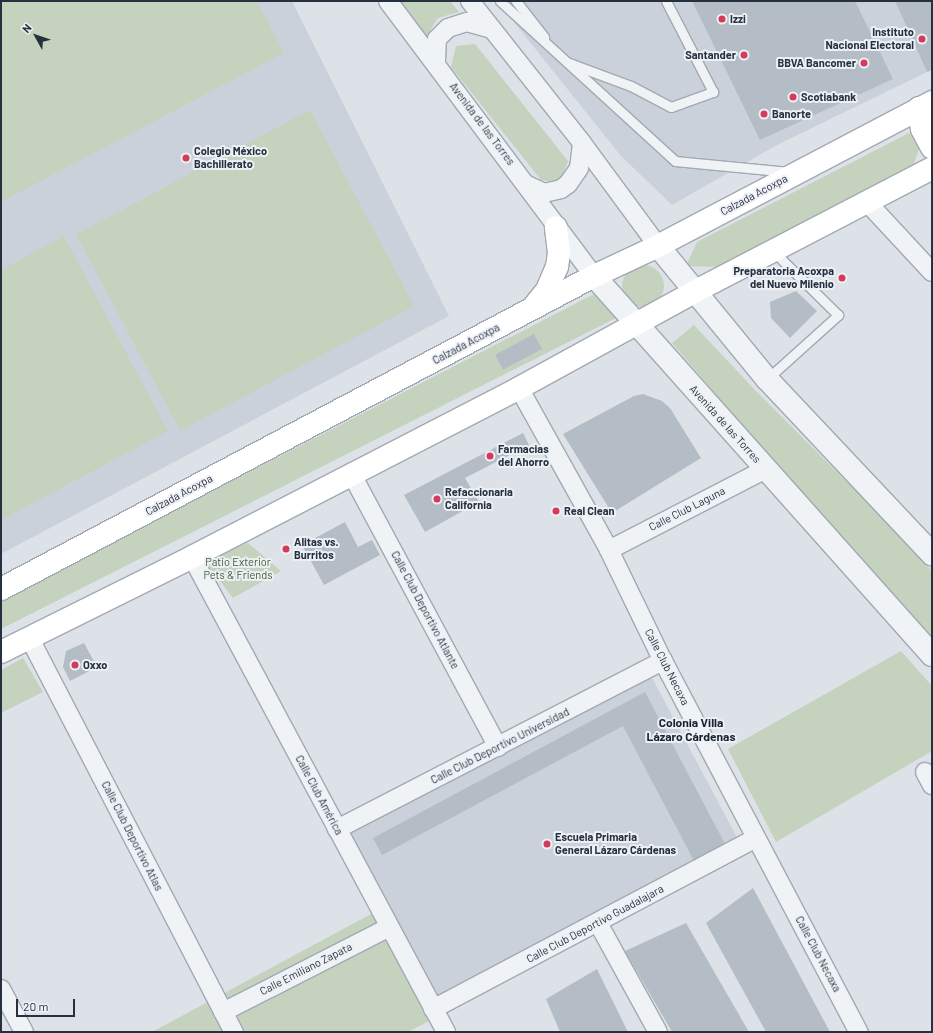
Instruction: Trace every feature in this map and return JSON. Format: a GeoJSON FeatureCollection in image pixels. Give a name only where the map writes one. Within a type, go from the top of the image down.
{"type":"FeatureCollection","features":[{"type":"Feature","properties":{"kind":"main road","name":"Calzada Acoxpa"},"geometry":{"type":"LineString","coordinates":[[1,589],[594,276],[658,246],[926,105]]}},
{"type":"Feature","properties":{"kind":"main road"},"geometry":{"type":"LineString","coordinates":[[926,105],[922,129],[932,148]]}},
{"type":"Feature","properties":{"kind":"main road"},"geometry":{"type":"LineString","coordinates":[[1,652],[192,558],[351,473],[519,388],[694,292],[866,201],[932,168]]}},
{"type":"Feature","properties":{"kind":"main road"},"geometry":{"type":"LineString","coordinates":[[532,309],[547,290],[557,267],[559,253],[556,227]]}},
{"type":"Feature","properties":{"kind":"street","name":"Avenida de las Torres"},"geometry":{"type":"LineString","coordinates":[[388,1],[436,63],[527,185],[556,227],[594,276],[635,324],[932,655]]}},
{"type":"Feature","properties":{"kind":"street"},"geometry":{"type":"LineString","coordinates":[[470,1],[582,143],[694,292],[767,379],[932,554]]}},
{"type":"Feature","properties":{"kind":"street"},"geometry":{"type":"LineString","coordinates":[[436,63],[437,39],[448,28],[467,22],[492,29]]}},
{"type":"Feature","properties":{"kind":"street"},"geometry":{"type":"LineString","coordinates":[[527,185],[544,192],[561,189],[568,184],[579,168],[582,143]]}},
{"type":"Feature","properties":{"kind":"street"},"geometry":{"type":"LineString","coordinates":[[866,201],[932,272]]}},
{"type":"Feature","properties":{"kind":"street","name":"Calle Club Necaxa"},"geometry":{"type":"LineString","coordinates":[[519,388],[609,550],[663,661],[859,1032]]}},
{"type":"Feature","properties":{"kind":"street","name":"Calle Club Laguna"},"geometry":{"type":"LineString","coordinates":[[609,550],[766,469]]}},
{"type":"Feature","properties":{"kind":"street","name":"Calle Club Deportivo Atlante"},"geometry":{"type":"LineString","coordinates":[[351,473],[498,747]]}},
{"type":"Feature","properties":{"kind":"street","name":"Calle Club América"},"geometry":{"type":"LineString","coordinates":[[192,558],[446,1032]]}},
{"type":"Feature","properties":{"kind":"street"},"geometry":{"type":"LineString","coordinates":[[911,632],[932,640]]}},
{"type":"Feature","properties":{"kind":"street","name":"Calle Club Deportivo Atlas"},"geometry":{"type":"LineString","coordinates":[[30,639],[234,1032]]}},
{"type":"Feature","properties":{"kind":"street","name":"Calle Club Deportivo Universidad"},"geometry":{"type":"LineString","coordinates":[[337,829],[663,661]]}},
{"type":"Feature","properties":{"kind":"street","name":"Calle Club Deportivo Guadalajara"},"geometry":{"type":"LineString","coordinates":[[434,1009],[756,838]]}},
{"type":"Feature","properties":{"kind":"street"},"geometry":{"type":"LineString","coordinates":[[598,923],[658,1032]]}},
{"type":"Feature","properties":{"kind":"street","name":"Calle Emiliano Zapata"},"geometry":{"type":"LineString","coordinates":[[223,1012],[390,927]]}},
{"type":"Feature","properties":{"kind":"street"},"geometry":{"type":"LineString","coordinates":[[1,990],[24,1032]]}},
{"type":"Feature","properties":{"kind":"lane"},"geometry":{"type":"LineString","coordinates":[[500,1],[563,61],[675,161],[796,173]]}},
{"type":"Feature","properties":{"kind":"lane"},"geometry":{"type":"LineString","coordinates":[[516,1],[563,61],[630,86],[671,107],[713,92],[666,1]]}},
{"type":"Feature","properties":{"kind":"lane"},"geometry":{"type":"LineString","coordinates":[[767,379],[838,315],[773,251]]}},
{"type":"Feature","properties":{"kind":"shaded area","name":"Colegio México Bachillerato"},"geometry":{"type":"Polygon","coordinates":[[[1,1],[292,1],[449,316],[1,554],[1,1]]]}},
{"type":"Feature","properties":{"kind":"shaded area"},"geometry":{"type":"Polygon","coordinates":[[[497,1],[913,1],[898,8],[927,72],[775,146],[672,205],[621,156],[497,1]]]}},
{"type":"Feature","properties":{"kind":"shaded area","name":"Escuela Primaria General Lázaro Cárdenas"},"geometry":{"type":"Polygon","coordinates":[[[649,672],[745,852],[444,1012],[348,832],[649,672]]]}},
{"type":"Feature","properties":{"kind":"green space"},"geometry":{"type":"Polygon","coordinates":[[[1,1],[257,1],[284,53],[1,202],[1,1]]]}},
{"type":"Feature","properties":{"kind":"green space"},"geometry":{"type":"Polygon","coordinates":[[[398,1],[450,1],[459,12],[438,18],[426,37],[398,1]]]}},
{"type":"Feature","properties":{"kind":"green space"},"geometry":{"type":"Polygon","coordinates":[[[475,44],[568,161],[560,183],[541,180],[451,67],[456,46],[475,44]]]}},
{"type":"Feature","properties":{"kind":"green space"},"geometry":{"type":"Polygon","coordinates":[[[310,110],[414,306],[180,430],[76,234],[310,110]]]}},
{"type":"Feature","properties":{"kind":"green space"},"geometry":{"type":"Polygon","coordinates":[[[909,133],[921,144],[913,166],[718,267],[686,266],[697,242],[909,133]]]}},
{"type":"Feature","properties":{"kind":"green space"},"geometry":{"type":"Polygon","coordinates":[[[64,236],[168,431],[1,520],[1,270],[64,236]]]}},
{"type":"Feature","properties":{"kind":"green space"},"geometry":{"type":"Polygon","coordinates":[[[643,265],[658,271],[664,286],[658,301],[643,307],[628,301],[622,286],[628,271],[643,265]]]}},
{"type":"Feature","properties":{"kind":"green space"},"geometry":{"type":"Polygon","coordinates":[[[596,293],[618,317],[1,629],[1,600],[596,293]]]}},
{"type":"Feature","properties":{"kind":"green space"},"geometry":{"type":"Polygon","coordinates":[[[694,325],[754,389],[902,537],[932,571],[932,639],[867,570],[672,343],[694,325]]]}},
{"type":"Feature","properties":{"kind":"green space","name":"Patio Exterior Pets & Friends"},"geometry":{"type":"Polygon","coordinates":[[[248,543],[281,571],[233,598],[204,560],[248,543]]]}},
{"type":"Feature","properties":{"kind":"green space"},"geometry":{"type":"Polygon","coordinates":[[[901,651],[932,686],[932,751],[776,842],[728,749],[901,651]]]}},
{"type":"Feature","properties":{"kind":"green space"},"geometry":{"type":"Polygon","coordinates":[[[23,658],[43,692],[1,713],[1,670],[23,658]]]}},
{"type":"Feature","properties":{"kind":"green space"},"geometry":{"type":"Polygon","coordinates":[[[373,913],[431,1020],[408,1032],[152,1032],[373,913]]]}},
{"type":"Feature","properties":{"kind":"building"},"geometry":{"type":"Polygon","coordinates":[[[692,1],[855,1],[893,79],[760,140],[692,1]]]}},
{"type":"Feature","properties":{"kind":"building","name":"Instituto Nacional Electoral"},"geometry":{"type":"Polygon","coordinates":[[[895,1],[932,1],[932,70],[927,72],[895,1]]]}},
{"type":"Feature","properties":{"kind":"building"},"geometry":{"type":"Polygon","coordinates":[[[796,291],[817,311],[790,338],[771,318],[770,302],[796,291]]]}},
{"type":"Feature","properties":{"kind":"building"},"geometry":{"type":"Polygon","coordinates":[[[534,334],[542,349],[503,370],[495,355],[534,334]]]}},
{"type":"Feature","properties":{"kind":"building"},"geometry":{"type":"Polygon","coordinates":[[[643,394],[662,401],[670,408],[701,458],[612,513],[563,434],[634,396],[643,394]]]}},
{"type":"Feature","properties":{"kind":"building"},"geometry":{"type":"Polygon","coordinates":[[[523,433],[529,445],[465,478],[479,502],[425,532],[404,495],[523,433]]]}},
{"type":"Feature","properties":{"kind":"building"},"geometry":{"type":"Polygon","coordinates":[[[345,522],[358,547],[372,540],[380,555],[324,585],[302,545],[345,522]]]}},
{"type":"Feature","properties":{"kind":"building"},"geometry":{"type":"Polygon","coordinates":[[[84,643],[97,667],[70,681],[63,667],[66,651],[84,643]]]}},
{"type":"Feature","properties":{"kind":"building"},"geometry":{"type":"Polygon","coordinates":[[[645,692],[725,844],[694,861],[623,726],[382,855],[373,838],[645,692]]]}},
{"type":"Feature","properties":{"kind":"building"},"geometry":{"type":"Polygon","coordinates":[[[753,888],[830,1032],[766,1032],[706,923],[753,888]]]}},
{"type":"Feature","properties":{"kind":"building"},"geometry":{"type":"Polygon","coordinates":[[[686,923],[749,1032],[672,1032],[625,951],[686,923]]]}},
{"type":"Feature","properties":{"kind":"building"},"geometry":{"type":"Polygon","coordinates":[[[597,969],[628,1032],[560,1032],[546,999],[597,969]]]}},
{"type":"Feature","properties":{"kind":"place","name":"Izzi"},"geometry":{"type":"Point","coordinates":[722,19]}},
{"type":"Feature","properties":{"kind":"place","name":"Instituto Nacional Electoral"},"geometry":{"type":"Point","coordinates":[922,39]}},
{"type":"Feature","properties":{"kind":"place","name":"Santander"},"geometry":{"type":"Point","coordinates":[744,55]}},
{"type":"Feature","properties":{"kind":"place","name":"BBVA Bancomer"},"geometry":{"type":"Point","coordinates":[864,63]}},
{"type":"Feature","properties":{"kind":"place","name":"Scotiabank"},"geometry":{"type":"Point","coordinates":[793,97]}},
{"type":"Feature","properties":{"kind":"place","name":"Banorte"},"geometry":{"type":"Point","coordinates":[764,114]}},
{"type":"Feature","properties":{"kind":"place","name":"Colegio México Bachillerato"},"geometry":{"type":"Point","coordinates":[186,158]}},
{"type":"Feature","properties":{"kind":"place","name":"Preparatoria Acoxpa del Nuevo Milenio"},"geometry":{"type":"Point","coordinates":[842,278]}},
{"type":"Feature","properties":{"kind":"place","name":"Farmacias del Ahorro"},"geometry":{"type":"Point","coordinates":[490,456]}},
{"type":"Feature","properties":{"kind":"place","name":"Refaccionaria California"},"geometry":{"type":"Point","coordinates":[437,499]}},
{"type":"Feature","properties":{"kind":"place","name":"Real Clean"},"geometry":{"type":"Point","coordinates":[556,511]}},
{"type":"Feature","properties":{"kind":"place","name":"Alitas vs. Burritos"},"geometry":{"type":"Point","coordinates":[286,549]}},
{"type":"Feature","properties":{"kind":"place","name":"Oxxo"},"geometry":{"type":"Point","coordinates":[75,665]}},
{"type":"Feature","properties":{"kind":"place","name":"Escuela Primaria General Lázaro Cárdenas"},"geometry":{"type":"Point","coordinates":[547,844]}},
{"type":"Feature","properties":{"kind":"district","name":"Colonia Villa Lázaro Cárdenas"},"geometry":{"type":"Point","coordinates":[691,730]}}]}
